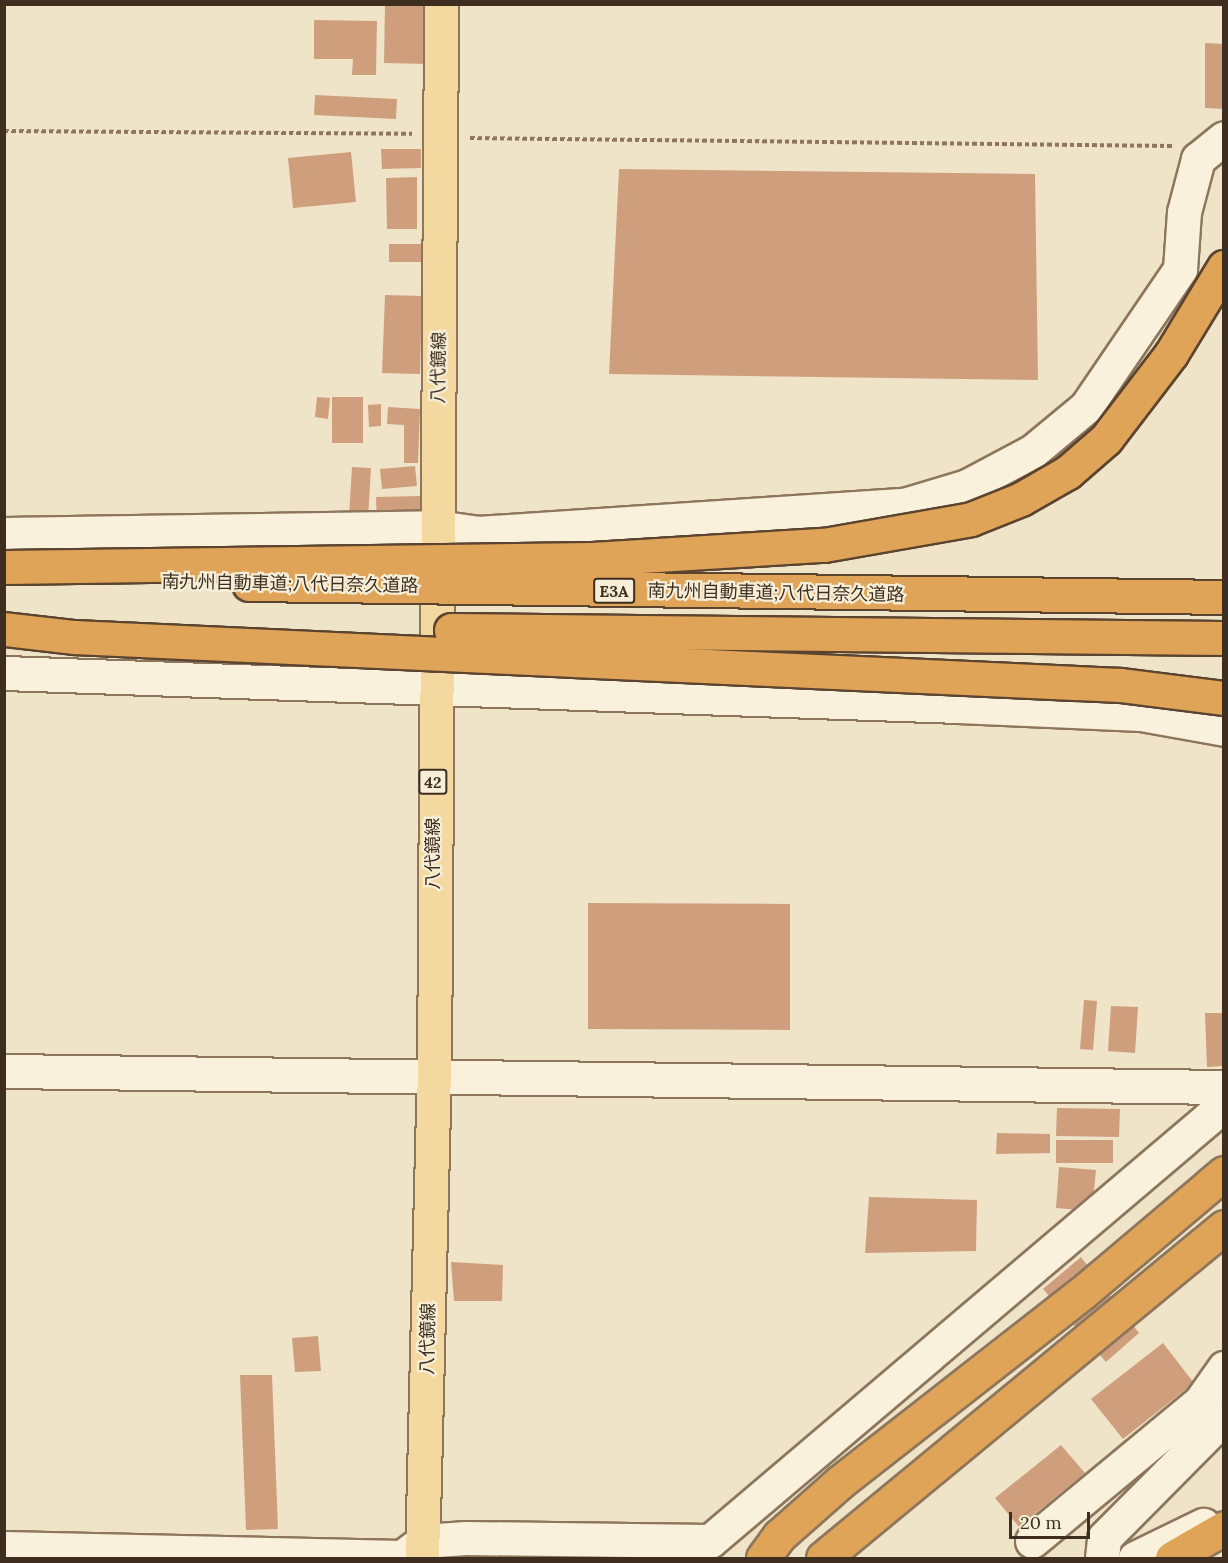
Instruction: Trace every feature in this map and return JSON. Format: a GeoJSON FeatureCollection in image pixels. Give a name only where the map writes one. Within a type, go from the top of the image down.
{"type":"FeatureCollection","features":[{"type":"Feature","properties":{"kind":"highway"},"geometry":{"type":"LineString","coordinates":[[4,567],[592,559],[824,545],[971,519],[1068,472],[1106,439],[1171,354],[1224,267]]}},
{"type":"Feature","properties":{"kind":"highway","name":"南九州自動車道;八代日奈久道路"},"geometry":{"type":"LineString","coordinates":[[4,579],[1224,597]]}},
{"type":"Feature","properties":{"kind":"highway"},"geometry":{"type":"LineString","coordinates":[[4,627],[1224,638]]}},
{"type":"Feature","properties":{"kind":"highway"},"geometry":{"type":"LineString","coordinates":[[4,627],[74,638],[611,658],[1120,685],[1224,698]]}},
{"type":"Feature","properties":{"kind":"highway"},"geometry":{"type":"LineString","coordinates":[[763,1558],[779,1536],[840,1482],[1082,1293],[1214,1180],[1224,1160]]}},
{"type":"Feature","properties":{"kind":"highway"},"geometry":{"type":"LineString","coordinates":[[823,1558],[1224,1227]]}},
{"type":"Feature","properties":{"kind":"highway"},"geometry":{"type":"LineString","coordinates":[[1172,1558],[1224,1528]]}},
{"type":"Feature","properties":{"kind":"main road","name":"八代鏡線"},"geometry":{"type":"LineString","coordinates":[[422,1550],[434,1073],[433,686],[442,134],[441,4]]}},
{"type":"Feature","properties":{"kind":"street"},"geometry":{"type":"LineString","coordinates":[[4,534],[437,527],[478,533],[810,514],[904,505],[967,486],[1033,451],[1086,407],[1180,269],[1184,212],[1198,159],[1224,138]]}},
{"type":"Feature","properties":{"kind":"street"},"geometry":{"type":"LineString","coordinates":[[4,673],[433,686],[1141,714],[1224,729]]}},
{"type":"Feature","properties":{"kind":"street"},"geometry":{"type":"LineString","coordinates":[[4,1071],[434,1073],[1224,1087]]}},
{"type":"Feature","properties":{"kind":"street"},"geometry":{"type":"LineString","coordinates":[[4,1548],[402,1557],[422,1550],[710,1541],[720,1536],[1224,1105]]}},
{"type":"Feature","properties":{"kind":"street"},"geometry":{"type":"LineString","coordinates":[[1032,1541],[1200,1402],[1224,1368]]}},
{"type":"Feature","properties":{"kind":"street"},"geometry":{"type":"LineString","coordinates":[[1102,1558],[1104,1538],[1148,1500],[1224,1417]]}},
{"type":"Feature","properties":{"kind":"street"},"geometry":{"type":"LineString","coordinates":[[1135,1558],[1224,1515]]}},
{"type":"Feature","properties":{"kind":"path"},"geometry":{"type":"LineString","coordinates":[[4,131],[442,134],[1170,144],[1198,159]]}},
{"type":"Feature","properties":{"kind":"building"},"geometry":{"type":"Polygon","coordinates":[[[385,4],[429,4],[428,64],[384,63],[385,4]]]}},
{"type":"Feature","properties":{"kind":"building"},"geometry":{"type":"Polygon","coordinates":[[[314,20],[377,21],[376,75],[352,75],[353,59],[314,59],[314,20]]]}},
{"type":"Feature","properties":{"kind":"building"},"geometry":{"type":"Polygon","coordinates":[[[1205,43],[1224,44],[1224,109],[1205,108],[1205,43]]]}},
{"type":"Feature","properties":{"kind":"building"},"geometry":{"type":"Polygon","coordinates":[[[315,95],[397,99],[396,119],[314,115],[315,95]]]}},
{"type":"Feature","properties":{"kind":"building"},"geometry":{"type":"Polygon","coordinates":[[[381,149],[421,149],[421,168],[382,169],[381,149]]]}},
{"type":"Feature","properties":{"kind":"building"},"geometry":{"type":"Polygon","coordinates":[[[351,152],[356,202],[293,208],[288,158],[351,152]]]}},
{"type":"Feature","properties":{"kind":"building"},"geometry":{"type":"Polygon","coordinates":[[[619,169],[1035,174],[1038,380],[609,374],[619,169]]]}},
{"type":"Feature","properties":{"kind":"building"},"geometry":{"type":"Polygon","coordinates":[[[417,177],[417,229],[387,229],[386,178],[417,177]]]}},
{"type":"Feature","properties":{"kind":"building"},"geometry":{"type":"Polygon","coordinates":[[[389,244],[421,244],[422,262],[389,262],[389,244]]]}},
{"type":"Feature","properties":{"kind":"building"},"geometry":{"type":"Polygon","coordinates":[[[385,295],[422,296],[420,374],[382,373],[385,295]]]}},
{"type":"Feature","properties":{"kind":"building"},"geometry":{"type":"Polygon","coordinates":[[[317,397],[330,398],[328,419],[315,417],[317,397]]]}},
{"type":"Feature","properties":{"kind":"building"},"geometry":{"type":"Polygon","coordinates":[[[332,397],[363,397],[363,443],[332,443],[332,397]]]}},
{"type":"Feature","properties":{"kind":"building"},"geometry":{"type":"Polygon","coordinates":[[[381,404],[381,426],[369,427],[368,405],[381,404]]]}},
{"type":"Feature","properties":{"kind":"building"},"geometry":{"type":"Polygon","coordinates":[[[388,407],[420,409],[418,463],[404,463],[404,425],[387,424],[388,407]]]}},
{"type":"Feature","properties":{"kind":"building"},"geometry":{"type":"Polygon","coordinates":[[[415,466],[417,486],[382,489],[380,469],[415,466]]]}},
{"type":"Feature","properties":{"kind":"building"},"geometry":{"type":"Polygon","coordinates":[[[352,467],[371,468],[368,518],[349,517],[352,467]]]}},
{"type":"Feature","properties":{"kind":"building"},"geometry":{"type":"Polygon","coordinates":[[[420,496],[420,520],[377,521],[376,497],[420,496]]]}},
{"type":"Feature","properties":{"kind":"building"},"geometry":{"type":"Polygon","coordinates":[[[588,903],[790,904],[790,1030],[588,1029],[588,903]]]}},
{"type":"Feature","properties":{"kind":"building"},"geometry":{"type":"Polygon","coordinates":[[[1084,1000],[1097,1001],[1093,1050],[1080,1049],[1084,1000]]]}},
{"type":"Feature","properties":{"kind":"building"},"geometry":{"type":"Polygon","coordinates":[[[1111,1006],[1138,1007],[1135,1053],[1108,1051],[1111,1006]]]}},
{"type":"Feature","properties":{"kind":"building"},"geometry":{"type":"Polygon","coordinates":[[[1205,1013],[1224,1013],[1224,1066],[1207,1067],[1205,1013]]]}},
{"type":"Feature","properties":{"kind":"building"},"geometry":{"type":"Polygon","coordinates":[[[1057,1108],[1120,1109],[1119,1137],[1056,1136],[1057,1108]]]}},
{"type":"Feature","properties":{"kind":"building"},"geometry":{"type":"Polygon","coordinates":[[[997,1133],[1050,1134],[1050,1153],[996,1154],[997,1133]]]}},
{"type":"Feature","properties":{"kind":"building"},"geometry":{"type":"Polygon","coordinates":[[[1056,1140],[1113,1140],[1113,1163],[1056,1163],[1056,1140]]]}},
{"type":"Feature","properties":{"kind":"building"},"geometry":{"type":"Polygon","coordinates":[[[1059,1167],[1096,1170],[1092,1211],[1056,1208],[1059,1167]]]}},
{"type":"Feature","properties":{"kind":"building"},"geometry":{"type":"Polygon","coordinates":[[[869,1197],[977,1200],[976,1251],[865,1253],[869,1197]]]}},
{"type":"Feature","properties":{"kind":"building"},"geometry":{"type":"Polygon","coordinates":[[[1081,1257],[1139,1333],[1106,1362],[1043,1289],[1081,1257]]]}},
{"type":"Feature","properties":{"kind":"building"},"geometry":{"type":"Polygon","coordinates":[[[451,1262],[503,1265],[502,1301],[454,1301],[451,1262]]]}},
{"type":"Feature","properties":{"kind":"building"},"geometry":{"type":"Polygon","coordinates":[[[318,1336],[321,1371],[295,1372],[292,1338],[318,1336]]]}},
{"type":"Feature","properties":{"kind":"building"},"geometry":{"type":"Polygon","coordinates":[[[1163,1343],[1194,1383],[1123,1439],[1091,1399],[1163,1343]]]}},
{"type":"Feature","properties":{"kind":"building"},"geometry":{"type":"Polygon","coordinates":[[[240,1375],[272,1375],[278,1529],[246,1530],[240,1375]]]}},
{"type":"Feature","properties":{"kind":"building"},"geometry":{"type":"Polygon","coordinates":[[[1061,1445],[1085,1473],[1019,1527],[995,1498],[1061,1445]]]}}]}
